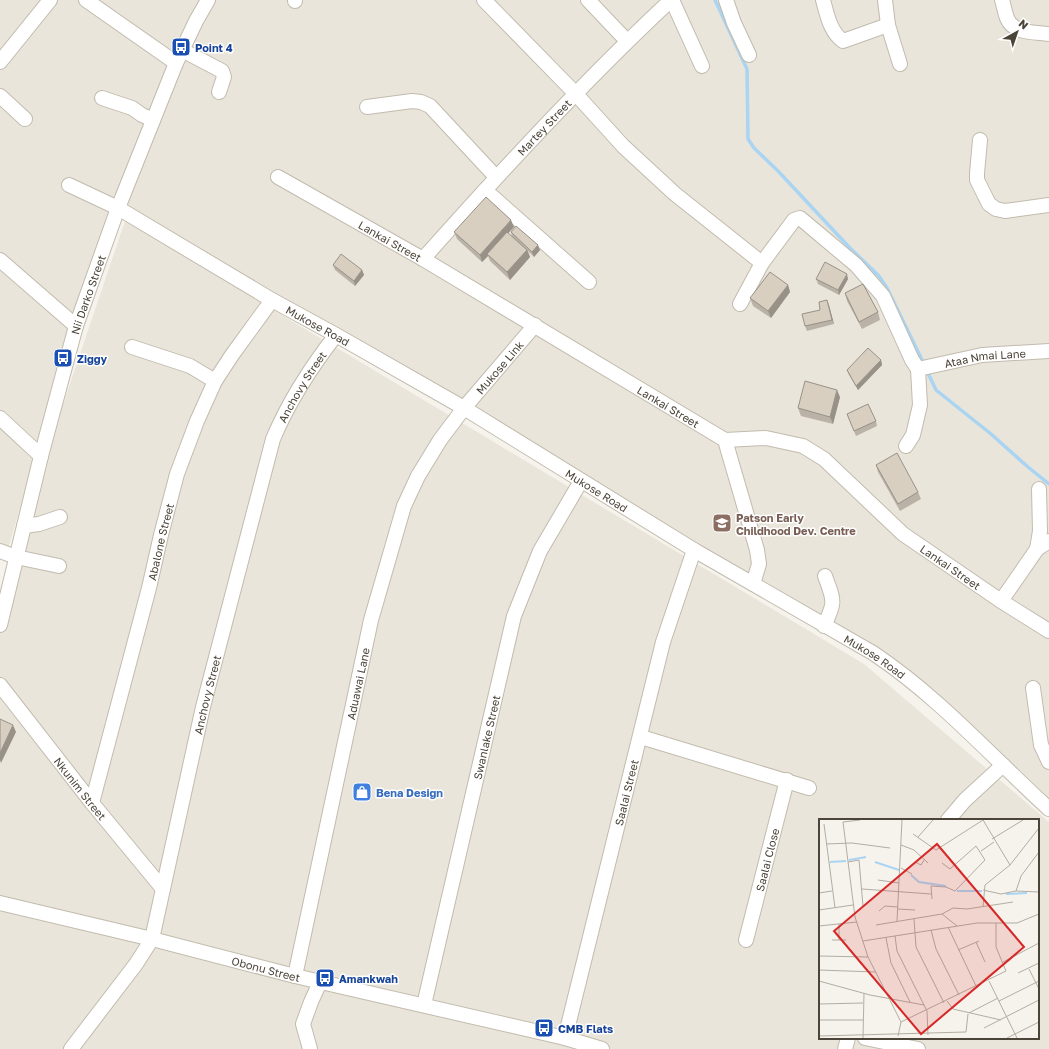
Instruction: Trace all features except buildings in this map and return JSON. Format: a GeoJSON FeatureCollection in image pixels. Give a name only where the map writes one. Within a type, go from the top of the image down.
{"type":"FeatureCollection","features":[{"type":"Feature","properties":{"kind":"street"},"geometry":{"type":"LineString","coordinates":[[0,62],[50,0]]}},
{"type":"Feature","properties":{"kind":"street"},"geometry":{"type":"LineString","coordinates":[[86,0],[176,63]]}},
{"type":"Feature","properties":{"kind":"street","name":"Nii Darko Street"},"geometry":{"type":"LineString","coordinates":[[0,625],[41,456],[76,326],[118,208],[176,63],[208,0]]}},
{"type":"Feature","properties":{"kind":"street"},"geometry":{"type":"LineString","coordinates":[[484,0],[575,93],[623,146],[675,194],[762,263]]}},
{"type":"Feature","properties":{"kind":"street"},"geometry":{"type":"LineString","coordinates":[[588,0],[627,41]]}},
{"type":"Feature","properties":{"kind":"street"},"geometry":{"type":"LineString","coordinates":[[671,0],[702,66]]}},
{"type":"Feature","properties":{"kind":"street","name":"Martey Street"},"geometry":{"type":"LineString","coordinates":[[423,259],[496,177],[575,93],[671,0]]}},
{"type":"Feature","properties":{"kind":"street"},"geometry":{"type":"LineString","coordinates":[[726,0],[749,55]]}},
{"type":"Feature","properties":{"kind":"street"},"geometry":{"type":"LineString","coordinates":[[823,0],[832,26],[838,37],[843,41],[888,25]]}},
{"type":"Feature","properties":{"kind":"street"},"geometry":{"type":"LineString","coordinates":[[885,0],[888,25],[900,64]]}},
{"type":"Feature","properties":{"kind":"street"},"geometry":{"type":"LineString","coordinates":[[1002,0],[1007,20],[1014,28],[1049,34]]}},
{"type":"Feature","properties":{"kind":"street"},"geometry":{"type":"LineString","coordinates":[[182,50],[222,71],[224,77],[219,92]]}},
{"type":"Feature","properties":{"kind":"street"},"geometry":{"type":"LineString","coordinates":[[0,96],[25,119]]}},
{"type":"Feature","properties":{"kind":"street"},"geometry":{"type":"LineString","coordinates":[[102,98],[132,108],[153,120]]}},
{"type":"Feature","properties":{"kind":"street"},"geometry":{"type":"LineString","coordinates":[[367,107],[412,101],[421,102],[430,106],[496,177]]}},
{"type":"Feature","properties":{"kind":"street"},"geometry":{"type":"LineString","coordinates":[[980,140],[977,180],[989,204],[996,209],[1005,211],[1049,206]]}},
{"type":"Feature","properties":{"kind":"street","name":"Lankai Street"},"geometry":{"type":"LineString","coordinates":[[278,178],[423,259],[725,440],[766,438],[803,446],[824,459],[903,534],[1001,601],[1049,630]]}},
{"type":"Feature","properties":{"kind":"street","name":"Mukose Road"},"geometry":{"type":"LineString","coordinates":[[69,185],[118,208],[272,300],[464,408],[694,550],[873,653],[931,697],[1048,807]]}},
{"type":"Feature","properties":{"kind":"street"},"geometry":{"type":"LineString","coordinates":[[485,190],[590,282]]}},
{"type":"Feature","properties":{"kind":"street"},"geometry":{"type":"LineString","coordinates":[[740,304],[762,263],[794,220],[800,218],[856,265],[884,296],[912,360],[920,369],[920,405],[913,435],[906,446]]}},
{"type":"Feature","properties":{"kind":"street"},"geometry":{"type":"LineString","coordinates":[[0,260],[76,326]]}},
{"type":"Feature","properties":{"kind":"street","name":"Abalone Street"},"geometry":{"type":"LineString","coordinates":[[92,803],[149,588],[177,474],[197,421],[215,381],[272,300]]}},
{"type":"Feature","properties":{"kind":"street","name":"Mukose Link"},"geometry":{"type":"LineString","coordinates":[[464,408],[535,326]]}},
{"type":"Feature","properties":{"kind":"street","name":"Anchovy Street"},"geometry":{"type":"LineString","coordinates":[[71,1049],[136,964],[152,939],[204,707],[273,438],[280,421],[298,389],[314,363],[336,335]]}},
{"type":"Feature","properties":{"kind":"street"},"geometry":{"type":"LineString","coordinates":[[132,347],[190,366],[215,381]]}},
{"type":"Feature","properties":{"kind":"street","name":"Ataa Nmai Lane"},"geometry":{"type":"LineString","coordinates":[[920,369],[936,364],[982,355],[1049,351]]}},
{"type":"Feature","properties":{"kind":"street","name":"Aduawai Lane"},"geometry":{"type":"LineString","coordinates":[[295,976],[371,620],[404,506],[427,459],[464,408]]}},
{"type":"Feature","properties":{"kind":"street"},"geometry":{"type":"LineString","coordinates":[[0,418],[41,456]]}},
{"type":"Feature","properties":{"kind":"street"},"geometry":{"type":"LineString","coordinates":[[725,440],[758,550],[759,564],[753,584]]}},
{"type":"Feature","properties":{"kind":"street","name":"Swanlake Street"},"geometry":{"type":"LineString","coordinates":[[424,1005],[514,616],[540,551],[581,481]]}},
{"type":"Feature","properties":{"kind":"street"},"geometry":{"type":"LineString","coordinates":[[1001,601],[1037,548],[1040,531],[1039,489]]}},
{"type":"Feature","properties":{"kind":"street"},"geometry":{"type":"LineString","coordinates":[[24,526],[39,524],[60,517]]}},
{"type":"Feature","properties":{"kind":"street"},"geometry":{"type":"LineString","coordinates":[[1037,548],[1049,541]]}},
{"type":"Feature","properties":{"kind":"street","name":"Saalai Street"},"geometry":{"type":"LineString","coordinates":[[565,1038],[641,737],[663,642],[694,550]]}},
{"type":"Feature","properties":{"kind":"street"},"geometry":{"type":"LineString","coordinates":[[0,551],[16,557],[59,566]]}},
{"type":"Feature","properties":{"kind":"street"},"geometry":{"type":"LineString","coordinates":[[824,626],[832,610],[833,602],[825,576]]}},
{"type":"Feature","properties":{"kind":"street","name":"Nkunim Street"},"geometry":{"type":"LineString","coordinates":[[0,685],[92,803],[163,890]]}},
{"type":"Feature","properties":{"kind":"street"},"geometry":{"type":"LineString","coordinates":[[1033,688],[1042,745],[1049,762]]}},
{"type":"Feature","properties":{"kind":"street"},"geometry":{"type":"LineString","coordinates":[[641,737],[787,780],[809,788]]}},
{"type":"Feature","properties":{"kind":"street"},"geometry":{"type":"LineString","coordinates":[[949,819],[966,800],[1003,765]]}},
{"type":"Feature","properties":{"kind":"street","name":"Saalai Close"},"geometry":{"type":"LineString","coordinates":[[746,940],[787,780]]}},
{"type":"Feature","properties":{"kind":"street","name":"Obonu Street"},"geometry":{"type":"LineString","coordinates":[[0,904],[152,939],[320,982],[565,1038],[602,1049]]}},
{"type":"Feature","properties":{"kind":"street"},"geometry":{"type":"LineString","coordinates":[[310,1049],[303,1024],[320,982]]}},
{"type":"Feature","properties":{"kind":"street"},"geometry":{"type":"LineString","coordinates":[[845,1049],[848,1039]]}},
{"type":"Feature","properties":{"kind":"street"},"geometry":{"type":"LineString","coordinates":[[870,1039],[918,1049]]}},
{"type":"Feature","properties":{"kind":"shaded area"},"geometry":{"type":"Polygon","coordinates":[[[0,0],[1049,0],[1049,802],[891,661],[111,201],[8,549],[0,546],[0,0]]]}},
{"type":"Feature","properties":{"kind":"shaded area"},"geometry":{"type":"Polygon","coordinates":[[[125,221],[864,664],[1049,822],[1049,1049],[0,1049],[0,591],[125,221]]]}},
{"type":"Feature","properties":{"kind":"waterway"},"geometry":{"type":"LineString","coordinates":[[715,0],[747,69],[748,139],[754,148],[778,171],[849,247],[879,276],[887,288],[924,364]]}},
{"type":"Feature","properties":{"kind":"waterway"},"geometry":{"type":"LineString","coordinates":[[927,371],[936,390],[991,434],[1049,484]]}},
{"type":"Feature","properties":{"kind":"place","name":"Point 4"},"geometry":{"type":"Point","coordinates":[181,47]}},
{"type":"Feature","properties":{"kind":"place","name":"Ziggy"},"geometry":{"type":"Point","coordinates":[63,358]}},
{"type":"Feature","properties":{"kind":"place","name":"Patson Early Childhood Dev. Centre"},"geometry":{"type":"Point","coordinates":[722,523]}},
{"type":"Feature","properties":{"kind":"place","name":"Bena Design"},"geometry":{"type":"Point","coordinates":[362,792]}},
{"type":"Feature","properties":{"kind":"place","name":"Amankwah"},"geometry":{"type":"Point","coordinates":[325,978]}},
{"type":"Feature","properties":{"kind":"place","name":"CMB Flats"},"geometry":{"type":"Point","coordinates":[544,1028]}}]}
